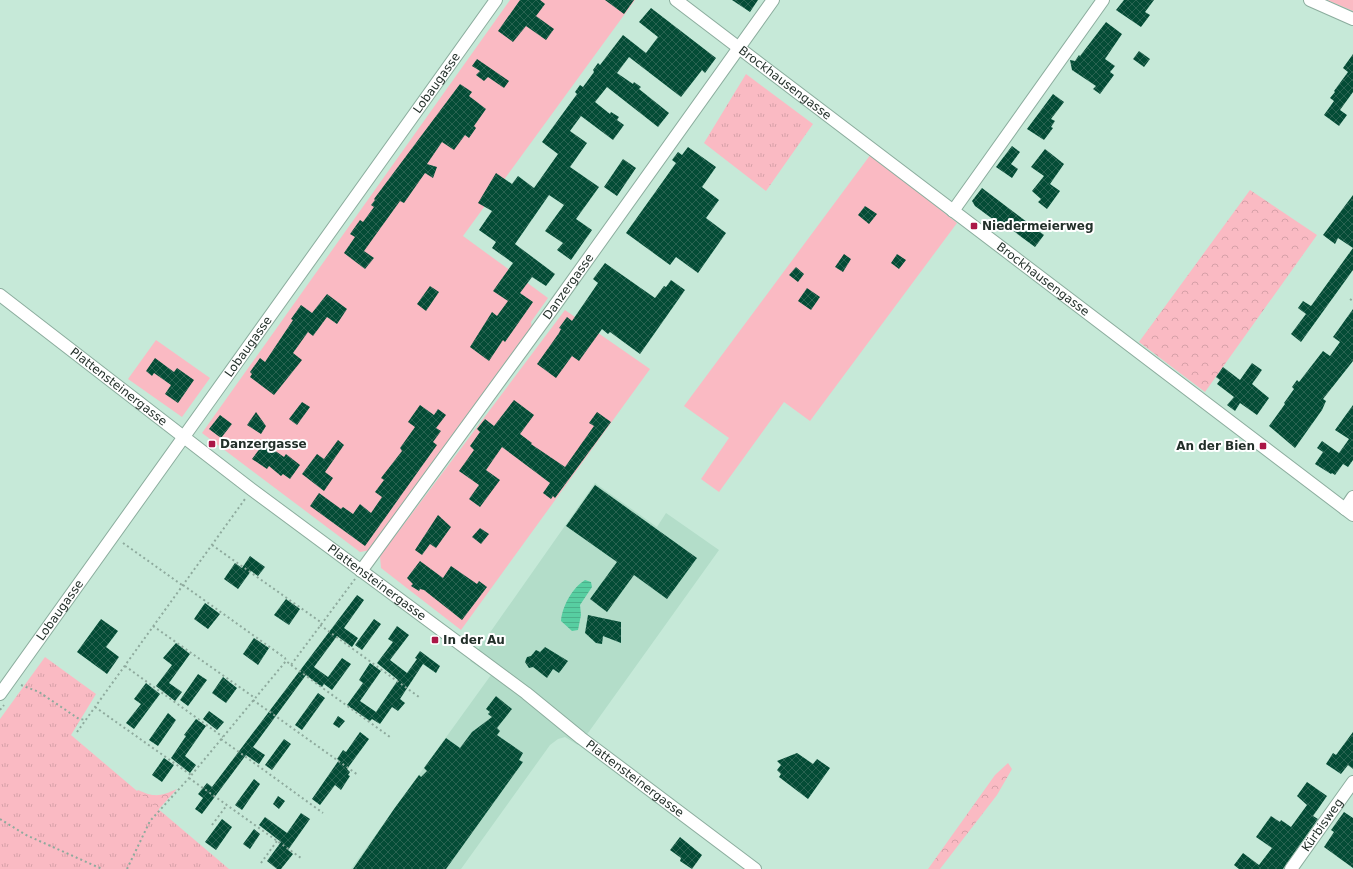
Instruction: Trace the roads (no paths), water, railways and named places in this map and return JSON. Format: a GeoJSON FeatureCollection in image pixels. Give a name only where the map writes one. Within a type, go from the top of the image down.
{"type":"FeatureCollection","features":[{"type":"Feature","properties":{"kind":"street","name":"Lobaugasse"},"geometry":{"type":"LineString","coordinates":[[0,694],[496,0]]}},
{"type":"Feature","properties":{"kind":"street","name":"Brockhausengasse"},"geometry":{"type":"LineString","coordinates":[[676,0],[1349,512]]}},
{"type":"Feature","properties":{"kind":"street","name":"Danzergasse"},"geometry":{"type":"LineString","coordinates":[[361,571],[773,0]]}},
{"type":"Feature","properties":{"kind":"street"},"geometry":{"type":"LineString","coordinates":[[953,211],[1103,0]]}},
{"type":"Feature","properties":{"kind":"street"},"geometry":{"type":"LineString","coordinates":[[1310,0],[1353,19]]}},
{"type":"Feature","properties":{"kind":"street","name":"Plattensteinergasse"},"geometry":{"type":"LineString","coordinates":[[0,295],[251,489],[526,693],[581,738],[755,869]]}},
{"type":"Feature","properties":{"kind":"street"},"geometry":{"type":"LineString","coordinates":[[1349,512],[1353,497]]}},
{"type":"Feature","properties":{"kind":"street","name":"Kürbisweg"},"geometry":{"type":"LineString","coordinates":[[1291,869],[1353,782]]}},
{"type":"Feature","properties":{"kind":"place","name":"Niedermeierweg"},"geometry":{"type":"Point","coordinates":[974,226]}},
{"type":"Feature","properties":{"kind":"place","name":"Danzergasse"},"geometry":{"type":"Point","coordinates":[212,444]}},
{"type":"Feature","properties":{"kind":"place","name":"An der Bien"},"geometry":{"type":"Point","coordinates":[1263,446]}},
{"type":"Feature","properties":{"kind":"place","name":"In der Au"},"geometry":{"type":"Point","coordinates":[435,640]}}]}
